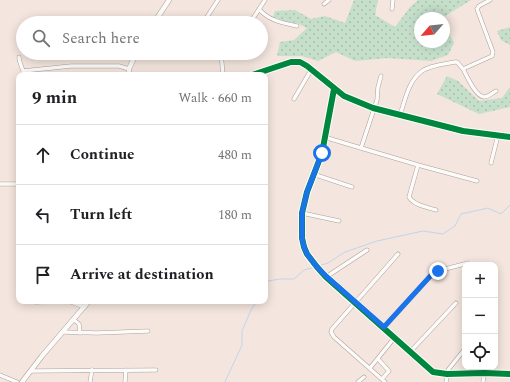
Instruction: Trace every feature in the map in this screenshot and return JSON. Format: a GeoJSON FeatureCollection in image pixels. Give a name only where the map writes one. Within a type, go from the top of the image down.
{"type":"FeatureCollection","features":[{"type":"Feature","properties":{"kind":"street"},"geometry":{"type":"LineString","coordinates":[[159,16],[169,0]]}},
{"type":"Feature","properties":{"kind":"street"},"geometry":{"type":"LineString","coordinates":[[208,16],[218,0]]}},
{"type":"Feature","properties":{"kind":"street"},"geometry":{"type":"LineString","coordinates":[[254,16],[265,0]]}},
{"type":"Feature","properties":{"kind":"street"},"geometry":{"type":"LineString","coordinates":[[324,4],[329,0]]}},
{"type":"Feature","properties":{"kind":"street"},"geometry":{"type":"LineString","coordinates":[[392,9],[393,0]]}},
{"type":"Feature","properties":{"kind":"street"},"geometry":{"type":"LineString","coordinates":[[463,69],[491,57],[493,54],[476,9],[490,0]]}},
{"type":"Feature","properties":{"kind":"street"},"geometry":{"type":"LineString","coordinates":[[259,9],[267,16]]}},
{"type":"Feature","properties":{"kind":"street"},"geometry":{"type":"LineString","coordinates":[[268,16],[277,22],[297,26]]}},
{"type":"Feature","properties":{"kind":"street"},"geometry":{"type":"LineString","coordinates":[[20,60],[23,72]]}},
{"type":"Feature","properties":{"kind":"street"},"geometry":{"type":"LineString","coordinates":[[128,72],[133,60]]}},
{"type":"Feature","properties":{"kind":"street"},"geometry":{"type":"LineString","coordinates":[[222,60],[223,72]]}},
{"type":"Feature","properties":{"kind":"street"},"geometry":{"type":"LineString","coordinates":[[262,72],[294,62],[304,64],[350,100],[373,108],[463,131],[510,137]]}},
{"type":"Feature","properties":{"kind":"street"},"geometry":{"type":"LineString","coordinates":[[400,115],[408,90],[422,71],[455,62],[457,62],[463,69],[472,86],[479,95],[484,97],[496,91]]}},
{"type":"Feature","properties":{"kind":"street"},"geometry":{"type":"LineString","coordinates":[[31,72],[79,66],[119,66],[129,68]]}},
{"type":"Feature","properties":{"kind":"street"},"geometry":{"type":"LineString","coordinates":[[294,99],[311,70]]}},
{"type":"Feature","properties":{"kind":"street"},"geometry":{"type":"LineString","coordinates":[[361,148],[373,108],[377,100],[378,87],[382,76]]}},
{"type":"Feature","properties":{"kind":"street"},"geometry":{"type":"LineString","coordinates":[[334,89],[322,153],[313,174],[302,213],[302,238],[307,254],[326,276],[433,372],[447,374],[484,372],[510,374]]}},
{"type":"Feature","properties":{"kind":"street"},"geometry":{"type":"LineString","coordinates":[[491,163],[498,135]]}},
{"type":"Feature","properties":{"kind":"street"},"geometry":{"type":"LineString","coordinates":[[324,136],[418,165],[477,181]]}},
{"type":"Feature","properties":{"kind":"street"},"geometry":{"type":"LineString","coordinates":[[418,165],[408,197],[416,204],[436,210]]}},
{"type":"Feature","properties":{"kind":"street"},"geometry":{"type":"LineString","coordinates":[[313,174],[352,187]]}},
{"type":"Feature","properties":{"kind":"street"},"geometry":{"type":"LineString","coordinates":[[0,184],[16,184]]}},
{"type":"Feature","properties":{"kind":"street"},"geometry":{"type":"LineString","coordinates":[[302,213],[339,220]]}},
{"type":"Feature","properties":{"kind":"street"},"geometry":{"type":"LineString","coordinates":[[326,276],[367,250]]}},
{"type":"Feature","properties":{"kind":"street"},"geometry":{"type":"LineString","coordinates":[[378,358],[389,371],[384,381],[334,337],[331,332],[398,254]]}},
{"type":"Feature","properties":{"kind":"street"},"geometry":{"type":"LineString","coordinates":[[384,327],[434,272],[462,265]]}},
{"type":"Feature","properties":{"kind":"street"},"geometry":{"type":"LineString","coordinates":[[410,352],[456,303]]}},
{"type":"Feature","properties":{"kind":"street"},"geometry":{"type":"LineString","coordinates":[[76,304],[85,307]]}},
{"type":"Feature","properties":{"kind":"street"},"geometry":{"type":"LineString","coordinates":[[22,382],[42,356],[87,304]]}},
{"type":"Feature","properties":{"kind":"street"},"geometry":{"type":"LineString","coordinates":[[74,320],[79,324],[80,333]]}},
{"type":"Feature","properties":{"kind":"street"},"geometry":{"type":"LineString","coordinates":[[63,332],[148,331]]}},
{"type":"Feature","properties":{"kind":"street"},"geometry":{"type":"LineString","coordinates":[[370,368],[395,337]]}},
{"type":"Feature","properties":{"kind":"street"},"geometry":{"type":"LineString","coordinates":[[446,382],[447,374],[451,366],[462,352]]}},
{"type":"Feature","properties":{"kind":"street"},"geometry":{"type":"LineString","coordinates":[[90,382],[92,370]]}},
{"type":"Feature","properties":{"kind":"street"},"geometry":{"type":"LineString","coordinates":[[125,382],[126,370]]}},
{"type":"Feature","properties":{"kind":"street"},"geometry":{"type":"LineString","coordinates":[[31,371],[156,370]]}},
{"type":"Feature","properties":{"kind":"street"},"geometry":{"type":"LineString","coordinates":[[483,382],[484,372]]}},
{"type":"Feature","properties":{"kind":"street"},"geometry":{"type":"LineString","coordinates":[[0,375],[17,382]]}},
{"type":"Feature","properties":{"kind":"street"},"geometry":{"type":"LineString","coordinates":[[358,382],[364,377]]}},
{"type":"Feature","properties":{"kind":"green space"},"geometry":{"type":"Polygon","coordinates":[[[354,0],[378,0],[375,15],[395,27],[410,7],[418,0],[471,0],[450,13],[414,12],[414,48],[450,48],[450,35],[454,43],[448,55],[431,61],[387,58],[355,61],[336,52],[318,61],[302,56],[277,56],[280,42],[294,40],[307,28],[297,23],[272,20],[275,11],[295,10],[311,19],[325,16],[345,23],[354,0]]]}},
{"type":"Feature","properties":{"kind":"green space"},"geometry":{"type":"Polygon","coordinates":[[[510,27],[510,45],[501,40],[497,31],[510,27]]]}},
{"type":"Feature","properties":{"kind":"green space"},"geometry":{"type":"Polygon","coordinates":[[[447,76],[458,81],[479,101],[502,98],[510,87],[510,107],[479,114],[437,94],[447,76]]]}},
{"type":"Feature","properties":{"kind":"waterway"},"geometry":{"type":"LineString","coordinates":[[318,266],[328,263],[345,252],[377,241],[423,231],[443,234],[455,226],[461,214],[488,208],[501,214],[510,205]]}},
{"type":"Feature","properties":{"kind":"waterway"},"geometry":{"type":"LineString","coordinates":[[268,281],[294,279],[304,270],[315,267]]}},
{"type":"Feature","properties":{"kind":"waterway"},"geometry":{"type":"LineString","coordinates":[[225,382],[242,345],[242,331],[255,304]]}},
{"type":"Feature","properties":{"kind":"cycle path"},"geometry":{"type":"LineString","coordinates":[[261,72],[291,62],[300,62],[344,96],[373,108],[463,131],[510,137]]}},
{"type":"Feature","properties":{"kind":"cycle path"},"geometry":{"type":"LineString","coordinates":[[334,89],[322,153],[307,192],[302,213],[302,238],[307,254],[326,277],[433,372],[447,374],[510,374]]}},
{"type":"Feature","properties":{"kind":"route"},"geometry":{"type":"LineString","coordinates":[[322,153],[313,174],[302,213],[302,238],[304,247],[307,254],[317,267],[355,303],[384,327],[434,272],[438,271]]}}]}
